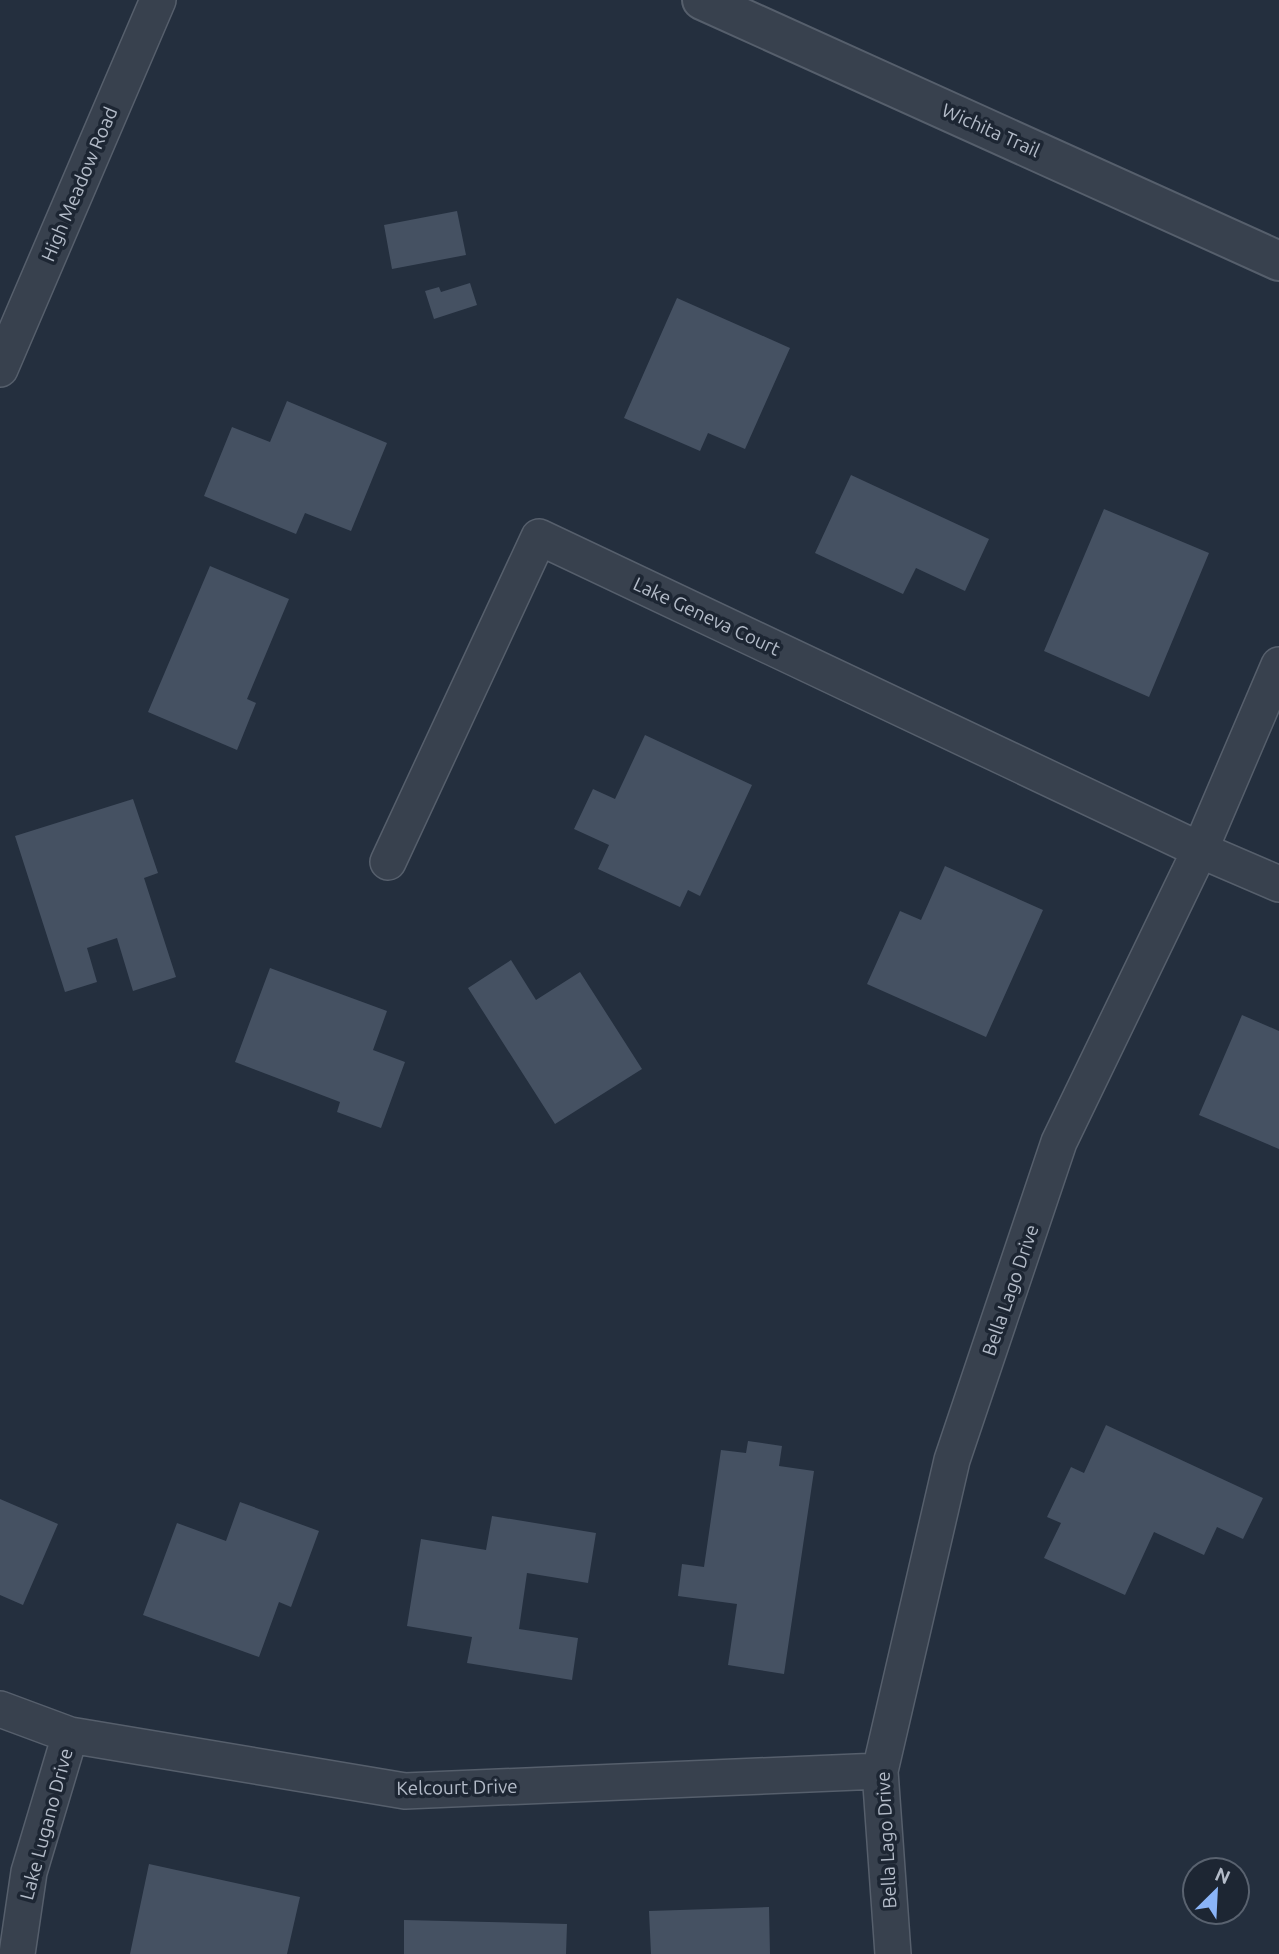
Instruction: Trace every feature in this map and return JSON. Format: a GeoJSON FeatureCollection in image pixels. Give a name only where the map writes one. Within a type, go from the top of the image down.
{"type":"FeatureCollection","features":[{"type":"Feature","properties":{"kind":"street","name":"High Meadow Road"},"geometry":{"type":"LineString","coordinates":[[0,369],[158,0]]}},
{"type":"Feature","properties":{"kind":"street","name":"Wichita Trail"},"geometry":{"type":"LineString","coordinates":[[702,0],[1279,261]]}},
{"type":"Feature","properties":{"kind":"street","name":"Lake Geneva Court"},"geometry":{"type":"LineString","coordinates":[[387,862],[540,537],[1200,850]]}},
{"type":"Feature","properties":{"kind":"street","name":"Bella Lago Drive"},"geometry":{"type":"LineString","coordinates":[[893,1954],[880,1771],[952,1460],[1059,1142],[1200,850],[1279,665]]}},
{"type":"Feature","properties":{"kind":"street"},"geometry":{"type":"LineString","coordinates":[[1200,850],[1279,884]]}},
{"type":"Feature","properties":{"kind":"street","name":"Kelcourt Drive"},"geometry":{"type":"LineString","coordinates":[[0,1709],[70,1735],[404,1791],[880,1771]]}},
{"type":"Feature","properties":{"kind":"street","name":"Lake Lugano Drive"},"geometry":{"type":"LineString","coordinates":[[17,1954],[29,1872],[70,1735]]}},
{"type":"Feature","properties":{"kind":"building"},"geometry":{"type":"Polygon","coordinates":[[[457,211],[466,255],[392,269],[384,225],[457,211]]]}},
{"type":"Feature","properties":{"kind":"building"},"geometry":{"type":"Polygon","coordinates":[[[470,283],[477,305],[434,319],[425,291],[439,287],[441,292],[470,283]]]}},
{"type":"Feature","properties":{"kind":"building"},"geometry":{"type":"Polygon","coordinates":[[[677,298],[790,348],[745,449],[708,433],[700,451],[624,418],[677,298]]]}},
{"type":"Feature","properties":{"kind":"building"},"geometry":{"type":"Polygon","coordinates":[[[287,401],[387,443],[351,531],[305,513],[296,534],[204,496],[232,427],[270,442],[287,401]]]}},
{"type":"Feature","properties":{"kind":"building"},"geometry":{"type":"Polygon","coordinates":[[[851,475],[989,539],[965,591],[916,568],[903,594],[815,553],[851,475]]]}},
{"type":"Feature","properties":{"kind":"building"},"geometry":{"type":"Polygon","coordinates":[[[1104,509],[1209,553],[1149,697],[1044,651],[1104,509]]]}},
{"type":"Feature","properties":{"kind":"building"},"geometry":{"type":"Polygon","coordinates":[[[210,566],[289,599],[247,699],[256,703],[237,750],[148,712],[210,566]]]}},
{"type":"Feature","properties":{"kind":"building"},"geometry":{"type":"Polygon","coordinates":[[[645,735],[752,785],[700,896],[688,890],[680,907],[598,869],[609,845],[574,829],[593,789],[615,799],[645,735]]]}},
{"type":"Feature","properties":{"kind":"building"},"geometry":{"type":"Polygon","coordinates":[[[133,799],[158,873],[144,878],[176,977],[133,991],[117,938],[87,948],[97,982],[65,992],[15,836],[133,799]]]}},
{"type":"Feature","properties":{"kind":"building"},"geometry":{"type":"Polygon","coordinates":[[[945,866],[1043,910],[986,1037],[867,984],[900,911],[921,920],[945,866]]]}},
{"type":"Feature","properties":{"kind":"building"},"geometry":{"type":"Polygon","coordinates":[[[511,960],[536,1000],[580,972],[642,1069],[555,1124],[468,988],[511,960]]]}},
{"type":"Feature","properties":{"kind":"building"},"geometry":{"type":"Polygon","coordinates":[[[270,968],[387,1011],[373,1050],[405,1062],[381,1128],[337,1112],[340,1102],[235,1062],[270,968]]]}},
{"type":"Feature","properties":{"kind":"building"},"geometry":{"type":"Polygon","coordinates":[[[1242,1015],[1279,1031],[1279,1149],[1199,1115],[1242,1015]]]}},
{"type":"Feature","properties":{"kind":"building"},"geometry":{"type":"Polygon","coordinates":[[[1106,1425],[1263,1498],[1243,1539],[1217,1527],[1204,1555],[1154,1532],[1125,1595],[1044,1558],[1061,1523],[1047,1517],[1071,1467],[1084,1473],[1106,1425]]]}},
{"type":"Feature","properties":{"kind":"building"},"geometry":{"type":"Polygon","coordinates":[[[748,1441],[782,1446],[779,1466],[814,1471],[784,1674],[728,1665],[737,1604],[678,1596],[682,1564],[704,1567],[721,1450],[746,1453],[748,1441]]]}},
{"type":"Feature","properties":{"kind":"building"},"geometry":{"type":"Polygon","coordinates":[[[0,1499],[58,1524],[23,1605],[0,1595],[0,1499]]]}},
{"type":"Feature","properties":{"kind":"building"},"geometry":{"type":"Polygon","coordinates":[[[240,1502],[319,1531],[291,1607],[279,1602],[259,1657],[143,1615],[177,1523],[226,1541],[240,1502]]]}},
{"type":"Feature","properties":{"kind":"building"},"geometry":{"type":"Polygon","coordinates":[[[492,1516],[596,1533],[588,1583],[527,1573],[519,1629],[578,1638],[572,1680],[467,1663],[472,1637],[407,1626],[421,1539],[486,1550],[492,1516]]]}},
{"type":"Feature","properties":{"kind":"building"},"geometry":{"type":"Polygon","coordinates":[[[149,1864],[300,1897],[287,1954],[130,1954],[149,1864]]]}},
{"type":"Feature","properties":{"kind":"building"},"geometry":{"type":"Polygon","coordinates":[[[769,1907],[770,1954],[651,1954],[649,1911],[769,1907]]]}},
{"type":"Feature","properties":{"kind":"building"},"geometry":{"type":"Polygon","coordinates":[[[404,1920],[567,1924],[566,1954],[404,1954],[404,1920]]]}}]}
